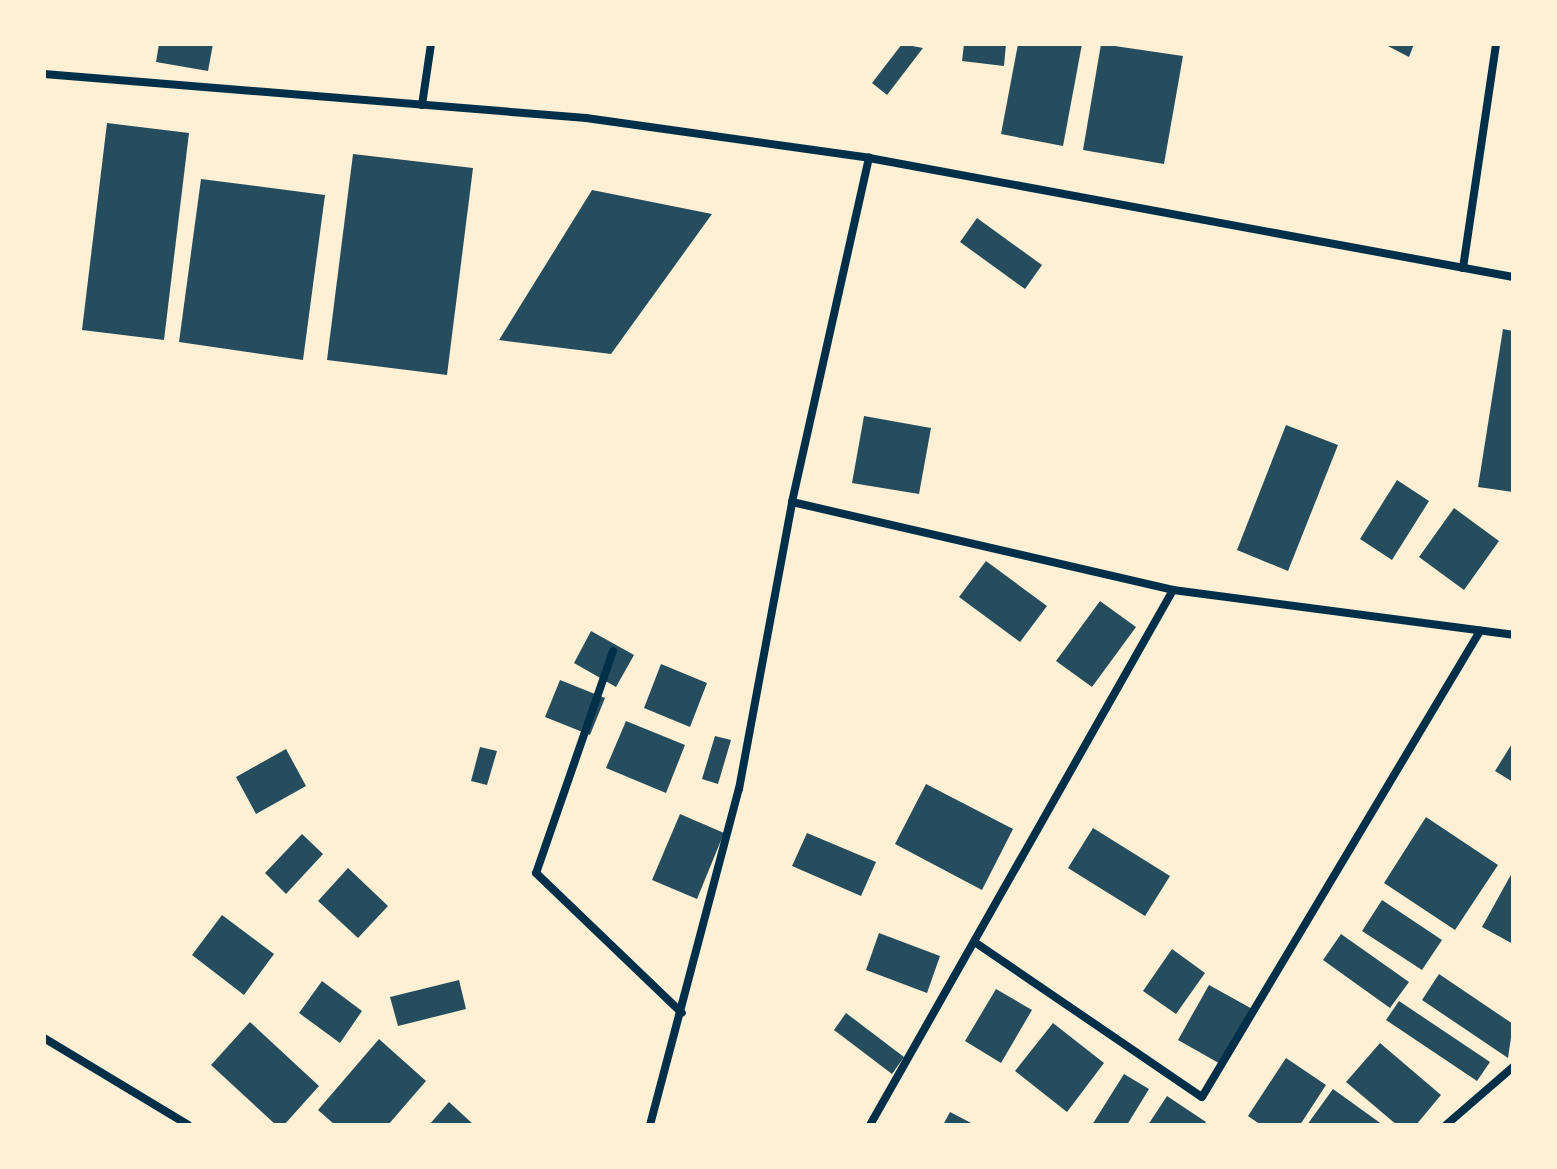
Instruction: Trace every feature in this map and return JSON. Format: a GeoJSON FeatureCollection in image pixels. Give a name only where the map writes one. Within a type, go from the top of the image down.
{"type":"FeatureCollection","features":[{"type":"Feature","properties":{"kind":"street"},"geometry":{"type":"LineString","coordinates":[[422,105],[431,44]]}},
{"type":"Feature","properties":{"kind":"street"},"geometry":{"type":"LineString","coordinates":[[1463,268],[1496,44]]}},
{"type":"Feature","properties":{"kind":"street"},"geometry":{"type":"LineString","coordinates":[[44,74],[586,118],[869,158],[1513,277]]}},
{"type":"Feature","properties":{"kind":"street"},"geometry":{"type":"LineString","coordinates":[[650,1125],[739,789],[792,502],[869,158]]}},
{"type":"Feature","properties":{"kind":"street"},"geometry":{"type":"LineString","coordinates":[[792,502],[1173,590],[1513,635]]}},
{"type":"Feature","properties":{"kind":"street"},"geometry":{"type":"LineString","coordinates":[[870,1125],[976,943],[1173,590]]}},
{"type":"Feature","properties":{"kind":"street"},"geometry":{"type":"LineString","coordinates":[[976,943],[1202,1097],[1480,631]]}},
{"type":"Feature","properties":{"kind":"street"},"geometry":{"type":"LineString","coordinates":[[613,651],[536,873],[682,1013]]}},
{"type":"Feature","properties":{"kind":"street"},"geometry":{"type":"LineString","coordinates":[[44,1038],[188,1125]]}},
{"type":"Feature","properties":{"kind":"street"},"geometry":{"type":"LineString","coordinates":[[1446,1125],[1513,1067]]}},
{"type":"Feature","properties":{"kind":"building"},"geometry":{"type":"Polygon","coordinates":[[[159,44],[213,44],[208,71],[156,62],[159,44]]]}},
{"type":"Feature","properties":{"kind":"building"},"geometry":{"type":"Polygon","coordinates":[[[902,44],[923,48],[887,95],[872,83],[902,44]]]}},
{"type":"Feature","properties":{"kind":"building"},"geometry":{"type":"Polygon","coordinates":[[[964,44],[1006,44],[1004,66],[962,61],[964,44]]]}},
{"type":"Feature","properties":{"kind":"building"},"geometry":{"type":"Polygon","coordinates":[[[1018,44],[1082,44],[1063,146],[1001,134],[1018,44]]]}},
{"type":"Feature","properties":{"kind":"building"},"geometry":{"type":"Polygon","coordinates":[[[1101,44],[1183,56],[1164,164],[1083,150],[1101,44]]]}},
{"type":"Feature","properties":{"kind":"building"},"geometry":{"type":"Polygon","coordinates":[[[1384,44],[1414,44],[1409,57],[1384,44]]]}},
{"type":"Feature","properties":{"kind":"building"},"geometry":{"type":"Polygon","coordinates":[[[107,123],[189,133],[164,340],[82,330],[107,123]]]}},
{"type":"Feature","properties":{"kind":"building"},"geometry":{"type":"Polygon","coordinates":[[[353,154],[473,168],[447,375],[327,360],[353,154]]]}},
{"type":"Feature","properties":{"kind":"building"},"geometry":{"type":"Polygon","coordinates":[[[201,179],[325,195],[303,360],[179,342],[201,179]]]}},
{"type":"Feature","properties":{"kind":"building"},"geometry":{"type":"Polygon","coordinates":[[[592,190],[712,214],[611,354],[499,340],[592,190]]]}},
{"type":"Feature","properties":{"kind":"building"},"geometry":{"type":"Polygon","coordinates":[[[977,218],[1042,265],[1025,289],[960,242],[977,218]]]}},
{"type":"Feature","properties":{"kind":"building"},"geometry":{"type":"Polygon","coordinates":[[[1503,329],[1513,331],[1513,492],[1478,487],[1503,329]]]}},
{"type":"Feature","properties":{"kind":"building"},"geometry":{"type":"Polygon","coordinates":[[[864,416],[931,428],[919,494],[852,483],[864,416]]]}},
{"type":"Feature","properties":{"kind":"building"},"geometry":{"type":"Polygon","coordinates":[[[1286,425],[1338,445],[1288,571],[1237,550],[1286,425]]]}},
{"type":"Feature","properties":{"kind":"building"},"geometry":{"type":"Polygon","coordinates":[[[1397,480],[1429,501],[1392,560],[1360,539],[1397,480]]]}},
{"type":"Feature","properties":{"kind":"building"},"geometry":{"type":"Polygon","coordinates":[[[1454,508],[1499,541],[1464,590],[1419,557],[1454,508]]]}},
{"type":"Feature","properties":{"kind":"building"},"geometry":{"type":"Polygon","coordinates":[[[986,561],[1047,606],[1020,642],[959,597],[986,561]]]}},
{"type":"Feature","properties":{"kind":"building"},"geometry":{"type":"Polygon","coordinates":[[[1100,601],[1136,627],[1092,687],[1056,661],[1100,601]]]}},
{"type":"Feature","properties":{"kind":"building"},"geometry":{"type":"Polygon","coordinates":[[[591,631],[634,655],[616,687],[574,663],[591,631]]]}},
{"type":"Feature","properties":{"kind":"building"},"geometry":{"type":"Polygon","coordinates":[[[661,664],[707,683],[690,727],[644,708],[661,664]]]}},
{"type":"Feature","properties":{"kind":"building"},"geometry":{"type":"Polygon","coordinates":[[[560,680],[605,698],[590,735],[545,717],[560,680]]]}},
{"type":"Feature","properties":{"kind":"building"},"geometry":{"type":"Polygon","coordinates":[[[626,721],[685,745],[666,793],[606,768],[626,721]]]}},
{"type":"Feature","properties":{"kind":"building"},"geometry":{"type":"Polygon","coordinates":[[[715,736],[731,740],[718,784],[702,779],[715,736]]]}},
{"type":"Feature","properties":{"kind":"building"},"geometry":{"type":"Polygon","coordinates":[[[1513,742],[1513,782],[1495,771],[1513,742]]]}},
{"type":"Feature","properties":{"kind":"building"},"geometry":{"type":"Polygon","coordinates":[[[480,747],[497,751],[487,785],[471,781],[480,747]]]}},
{"type":"Feature","properties":{"kind":"building"},"geometry":{"type":"Polygon","coordinates":[[[286,749],[306,786],[256,814],[236,777],[286,749]]]}},
{"type":"Feature","properties":{"kind":"building"},"geometry":{"type":"Polygon","coordinates":[[[926,784],[1013,829],[982,890],[895,844],[926,784]]]}},
{"type":"Feature","properties":{"kind":"building"},"geometry":{"type":"Polygon","coordinates":[[[680,814],[724,833],[697,899],[652,880],[680,814]]]}},
{"type":"Feature","properties":{"kind":"building"},"geometry":{"type":"Polygon","coordinates":[[[1426,817],[1498,865],[1455,930],[1384,883],[1426,817]]]}},
{"type":"Feature","properties":{"kind":"building"},"geometry":{"type":"Polygon","coordinates":[[[1093,828],[1170,876],[1145,916],[1068,868],[1093,828]]]}},
{"type":"Feature","properties":{"kind":"building"},"geometry":{"type":"Polygon","coordinates":[[[807,833],[876,862],[861,896],[792,866],[807,833]]]}},
{"type":"Feature","properties":{"kind":"building"},"geometry":{"type":"Polygon","coordinates":[[[302,834],[323,854],[286,894],[265,873],[302,834]]]}},
{"type":"Feature","properties":{"kind":"building"},"geometry":{"type":"Polygon","coordinates":[[[348,868],[388,906],[358,938],[318,901],[348,868]]]}},
{"type":"Feature","properties":{"kind":"building"},"geometry":{"type":"Polygon","coordinates":[[[1513,871],[1513,944],[1482,927],[1513,871]]]}},
{"type":"Feature","properties":{"kind":"building"},"geometry":{"type":"Polygon","coordinates":[[[1382,900],[1442,940],[1422,970],[1362,931],[1382,900]]]}},
{"type":"Feature","properties":{"kind":"building"},"geometry":{"type":"Polygon","coordinates":[[[222,915],[274,954],[244,995],[192,955],[222,915]]]}},
{"type":"Feature","properties":{"kind":"building"},"geometry":{"type":"Polygon","coordinates":[[[879,933],[940,956],[927,993],[866,970],[879,933]]]}},
{"type":"Feature","properties":{"kind":"building"},"geometry":{"type":"Polygon","coordinates":[[[1341,934],[1409,982],[1390,1008],[1323,960],[1341,934]]]}},
{"type":"Feature","properties":{"kind":"building"},"geometry":{"type":"Polygon","coordinates":[[[1172,949],[1205,973],[1176,1014],[1143,991],[1172,949]]]}},
{"type":"Feature","properties":{"kind":"building"},"geometry":{"type":"Polygon","coordinates":[[[1439,974],[1513,1024],[1508,1058],[1422,1000],[1439,974]]]}},
{"type":"Feature","properties":{"kind":"building"},"geometry":{"type":"Polygon","coordinates":[[[459,980],[466,1009],[398,1026],[390,997],[459,980]]]}},
{"type":"Feature","properties":{"kind":"building"},"geometry":{"type":"Polygon","coordinates":[[[322,981],[362,1011],[340,1043],[299,1013],[322,981]]]}},
{"type":"Feature","properties":{"kind":"building"},"geometry":{"type":"Polygon","coordinates":[[[1209,985],[1256,1011],[1224,1066],[1178,1040],[1209,985]]]}},
{"type":"Feature","properties":{"kind":"building"},"geometry":{"type":"Polygon","coordinates":[[[996,989],[1032,1010],[1001,1063],[965,1041],[996,989]]]}},
{"type":"Feature","properties":{"kind":"building"},"geometry":{"type":"Polygon","coordinates":[[[1399,1001],[1490,1062],[1477,1081],[1386,1020],[1399,1001]]]}},
{"type":"Feature","properties":{"kind":"building"},"geometry":{"type":"Polygon","coordinates":[[[846,1013],[904,1057],[892,1074],[834,1030],[846,1013]]]}},
{"type":"Feature","properties":{"kind":"building"},"geometry":{"type":"Polygon","coordinates":[[[250,1022],[319,1086],[284,1125],[276,1125],[211,1065],[250,1022]]]}},
{"type":"Feature","properties":{"kind":"building"},"geometry":{"type":"Polygon","coordinates":[[[1053,1023],[1104,1063],[1067,1112],[1015,1071],[1053,1023]]]}},
{"type":"Feature","properties":{"kind":"building"},"geometry":{"type":"Polygon","coordinates":[[[379,1039],[426,1081],[388,1125],[335,1125],[318,1110],[379,1039]]]}},
{"type":"Feature","properties":{"kind":"building"},"geometry":{"type":"Polygon","coordinates":[[[1380,1043],[1441,1095],[1416,1125],[1397,1125],[1346,1082],[1380,1043]]]}},
{"type":"Feature","properties":{"kind":"building"},"geometry":{"type":"Polygon","coordinates":[[[1286,1058],[1326,1085],[1300,1125],[1261,1125],[1248,1116],[1286,1058]]]}},
{"type":"Feature","properties":{"kind":"building"},"geometry":{"type":"Polygon","coordinates":[[[1124,1074],[1149,1089],[1127,1125],[1092,1125],[1124,1074]]]}},
{"type":"Feature","properties":{"kind":"building"},"geometry":{"type":"Polygon","coordinates":[[[1333,1089],[1383,1125],[1307,1125],[1333,1089]]]}},
{"type":"Feature","properties":{"kind":"building"},"geometry":{"type":"Polygon","coordinates":[[[1167,1096],[1206,1122],[1204,1125],[1148,1125],[1167,1096]]]}},
{"type":"Feature","properties":{"kind":"building"},"geometry":{"type":"Polygon","coordinates":[[[449,1102],[474,1125],[429,1125],[449,1102]]]}},
{"type":"Feature","properties":{"kind":"building"},"geometry":{"type":"Polygon","coordinates":[[[950,1112],[975,1125],[943,1125],[950,1112]]]}}]}
